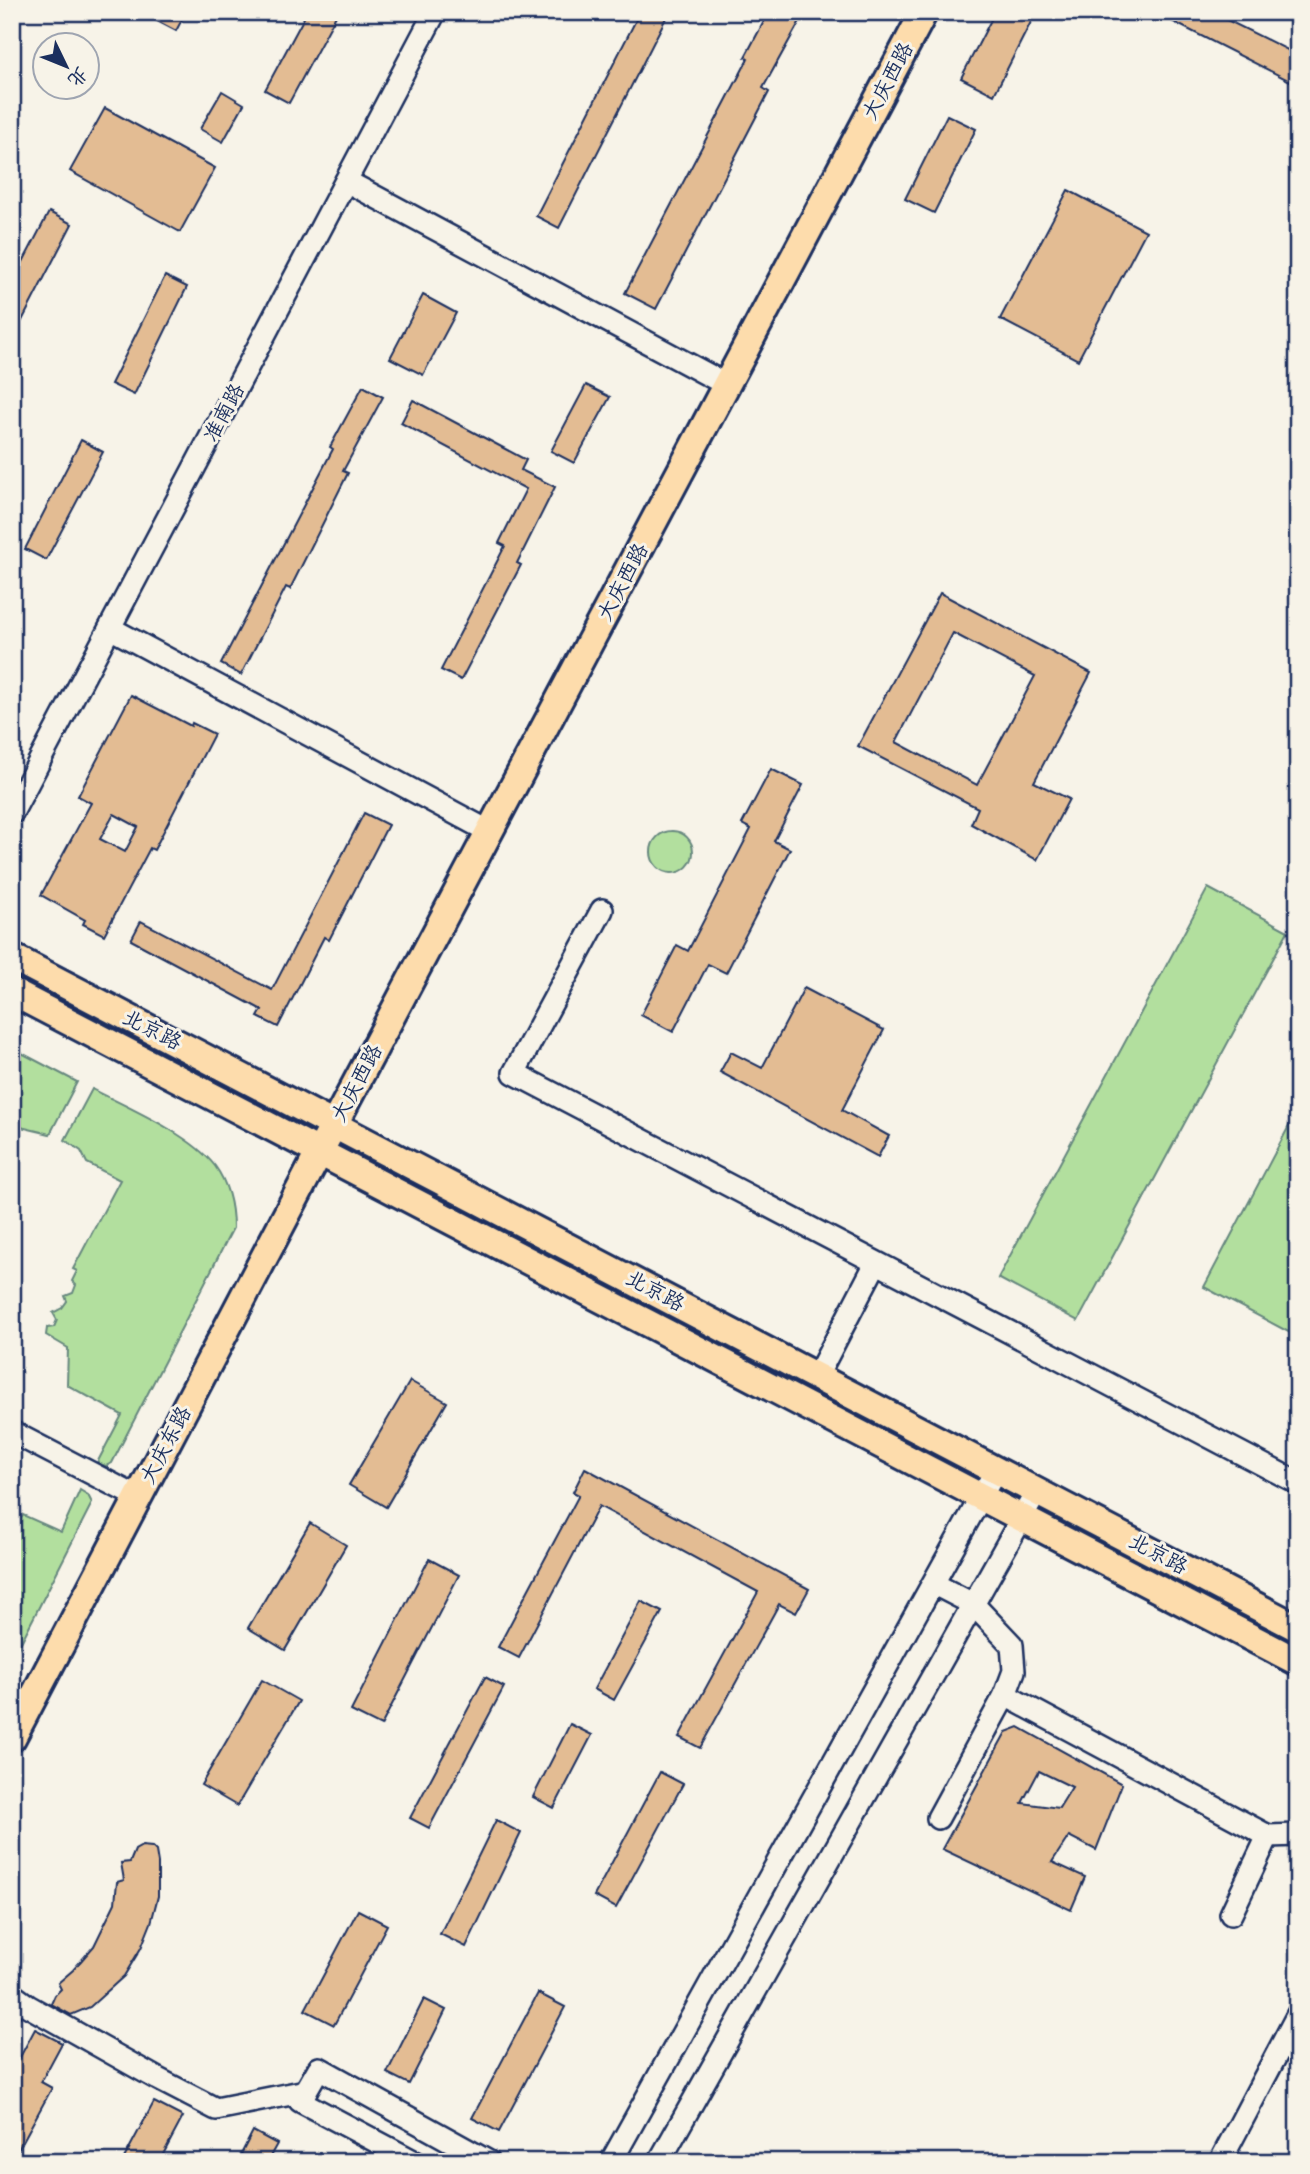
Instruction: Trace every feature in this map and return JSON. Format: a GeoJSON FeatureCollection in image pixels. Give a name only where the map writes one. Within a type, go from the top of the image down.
{"type":"FeatureCollection","features":[{"type":"Feature","properties":{"kind":"main road","name":"大庆西路"},"geometry":{"type":"LineString","coordinates":[[320,1151],[924,12]]}},
{"type":"Feature","properties":{"kind":"main road","name":"北京路"},"geometry":{"type":"LineString","coordinates":[[12,957],[1298,1628]]}},
{"type":"Feature","properties":{"kind":"main road","name":"北京路"},"geometry":{"type":"LineString","coordinates":[[12,992],[1298,1662]]}},
{"type":"Feature","properties":{"kind":"main road","name":"大庆东路"},"geometry":{"type":"LineString","coordinates":[[12,1738],[320,1151]]}},
{"type":"Feature","properties":{"kind":"street","name":"准南路"},"geometry":{"type":"LineString","coordinates":[[12,813],[435,12]]}},
{"type":"Feature","properties":{"kind":"street"},"geometry":{"type":"LineString","coordinates":[[346,181],[727,386]]}},
{"type":"Feature","properties":{"kind":"street"},"geometry":{"type":"LineString","coordinates":[[110,628],[490,832]]}},
{"type":"Feature","properties":{"kind":"street"},"geometry":{"type":"LineString","coordinates":[[602,911],[514,1073],[1298,1483]]}},
{"type":"Feature","properties":{"kind":"street"},"geometry":{"type":"LineString","coordinates":[[817,1376],[876,1263]]}},
{"type":"Feature","properties":{"kind":"street"},"geometry":{"type":"LineString","coordinates":[[12,1432],[139,1498]]}},
{"type":"Feature","properties":{"kind":"street"},"geometry":{"type":"LineString","coordinates":[[611,2162],[996,1470]]}},
{"type":"Feature","properties":{"kind":"street"},"geometry":{"type":"LineString","coordinates":[[659,2162],[1037,1491]]}},
{"type":"Feature","properties":{"kind":"street"},"geometry":{"type":"LineString","coordinates":[[934,1584],[973,1604],[1012,1645],[1014,1671],[1005,1695],[937,1818]]}},
{"type":"Feature","properties":{"kind":"street"},"geometry":{"type":"LineString","coordinates":[[1005,1695],[1268,1836],[1298,1835]]}},
{"type":"Feature","properties":{"kind":"street"},"geometry":{"type":"LineString","coordinates":[[1231,1914],[1268,1836]]}},
{"type":"Feature","properties":{"kind":"street"},"geometry":{"type":"LineString","coordinates":[[12,2008],[18,1998],[146,2073],[215,2109],[306,2091]]}},
{"type":"Feature","properties":{"kind":"street"},"geometry":{"type":"LineString","coordinates":[[1220,2162],[1298,2014]]}},
{"type":"Feature","properties":{"kind":"street"},"geometry":{"type":"LineString","coordinates":[[415,2162],[300,2101],[319,2068],[489,2162]]}},
{"type":"Feature","properties":{"kind":"green space"},"geometry":{"type":"Polygon","coordinates":[[[672,831],[687,837],[693,852],[687,867],[672,873],[657,867],[651,852],[657,837],[672,831]]]}},
{"type":"Feature","properties":{"kind":"green space"},"geometry":{"type":"Polygon","coordinates":[[[1208,888],[1288,931],[1078,1321],[998,1278],[1208,888]]]}},
{"type":"Feature","properties":{"kind":"green space"},"geometry":{"type":"Polygon","coordinates":[[[12,1048],[77,1082],[50,1134],[12,1125],[12,1048]]]}},
{"type":"Feature","properties":{"kind":"green space"},"geometry":{"type":"Polygon","coordinates":[[[92,1089],[158,1123],[204,1154],[223,1180],[231,1203],[233,1220],[233,1228],[112,1463],[106,1466],[97,1463],[122,1415],[67,1385],[68,1348],[46,1335],[47,1328],[54,1327],[57,1320],[53,1313],[67,1301],[65,1296],[73,1293],[76,1285],[72,1281],[77,1271],[73,1269],[120,1180],[87,1163],[81,1151],[65,1140],[92,1089]]]}},
{"type":"Feature","properties":{"kind":"green space"},"geometry":{"type":"Polygon","coordinates":[[[1298,1109],[1298,1337],[1204,1287],[1298,1109]]]}},
{"type":"Feature","properties":{"kind":"green space"},"geometry":{"type":"Polygon","coordinates":[[[80,1490],[88,1495],[92,1503],[12,1660],[12,1535],[23,1515],[61,1532],[80,1490]]]}},
{"type":"Feature","properties":{"kind":"building"},"geometry":{"type":"Polygon","coordinates":[[[140,12],[186,12],[176,31],[140,12]]]}},
{"type":"Feature","properties":{"kind":"building"},"geometry":{"type":"Polygon","coordinates":[[[307,12],[338,12],[289,103],[265,90],[307,12]]]}},
{"type":"Feature","properties":{"kind":"building"},"geometry":{"type":"Polygon","coordinates":[[[640,12],[669,12],[559,228],[536,216],[640,12]]]}},
{"type":"Feature","properties":{"kind":"building"},"geometry":{"type":"Polygon","coordinates":[[[769,12],[805,12],[763,88],[769,92],[656,309],[625,293],[748,59],[745,57],[769,12]]]}},
{"type":"Feature","properties":{"kind":"building"},"geometry":{"type":"Polygon","coordinates":[[[995,12],[1036,12],[994,95],[961,78],[995,12]]]}},
{"type":"Feature","properties":{"kind":"building"},"geometry":{"type":"Polygon","coordinates":[[[1154,12],[1211,12],[1298,55],[1298,85],[1154,12]]]}},
{"type":"Feature","properties":{"kind":"building"},"geometry":{"type":"Polygon","coordinates":[[[222,91],[244,104],[223,142],[200,129],[222,91]]]}},
{"type":"Feature","properties":{"kind":"building"},"geometry":{"type":"Polygon","coordinates":[[[105,108],[215,168],[180,232],[70,171],[105,108]]]}},
{"type":"Feature","properties":{"kind":"building"},"geometry":{"type":"Polygon","coordinates":[[[947,115],[976,129],[934,213],[905,199],[947,115]]]}},
{"type":"Feature","properties":{"kind":"building"},"geometry":{"type":"Polygon","coordinates":[[[1068,190],[1146,231],[1078,360],[1000,319],[1068,190]]]}},
{"type":"Feature","properties":{"kind":"building"},"geometry":{"type":"Polygon","coordinates":[[[49,212],[72,224],[12,340],[12,283],[49,212]]]}},
{"type":"Feature","properties":{"kind":"building"},"geometry":{"type":"Polygon","coordinates":[[[165,276],[187,287],[134,395],[111,384],[165,276]]]}},
{"type":"Feature","properties":{"kind":"building"},"geometry":{"type":"Polygon","coordinates":[[[423,295],[456,313],[423,375],[390,358],[423,295]]]}},
{"type":"Feature","properties":{"kind":"building"},"geometry":{"type":"Polygon","coordinates":[[[586,385],[610,397],[574,463],[551,451],[586,385]]]}},
{"type":"Feature","properties":{"kind":"building"},"geometry":{"type":"Polygon","coordinates":[[[363,386],[383,397],[343,471],[348,473],[290,589],[286,587],[241,675],[221,664],[363,386]]]}},
{"type":"Feature","properties":{"kind":"building"},"geometry":{"type":"Polygon","coordinates":[[[413,400],[526,460],[521,470],[555,487],[517,563],[521,565],[461,680],[441,670],[505,546],[499,543],[526,489],[401,423],[413,400]]]}},
{"type":"Feature","properties":{"kind":"building"},"geometry":{"type":"Polygon","coordinates":[[[81,440],[103,452],[46,560],[25,549],[81,440]]]}},
{"type":"Feature","properties":{"kind":"building"},"geometry":{"type":"Polygon","coordinates":[[[940,593],[1091,673],[1034,782],[1069,799],[1037,860],[971,824],[978,808],[858,746],[940,593]],[[953,633],[896,742],[977,785],[1035,676],[953,633]]]}},
{"type":"Feature","properties":{"kind":"building"},"geometry":{"type":"Polygon","coordinates":[[[131,695],[191,726],[192,723],[214,734],[154,850],[150,848],[104,935],[83,924],[85,920],[41,895],[91,803],[78,796],[131,695]],[[114,814],[100,839],[125,852],[138,827],[114,814]]]}},
{"type":"Feature","properties":{"kind":"building"},"geometry":{"type":"Polygon","coordinates":[[[771,769],[803,785],[774,841],[790,849],[726,973],[708,964],[673,1032],[641,1015],[677,945],[688,951],[751,829],[742,824],[771,769]]]}},
{"type":"Feature","properties":{"kind":"building"},"geometry":{"type":"Polygon","coordinates":[[[364,813],[388,825],[329,940],[324,937],[278,1027],[258,1017],[262,1010],[131,940],[141,921],[272,990],[364,813]]]}},
{"type":"Feature","properties":{"kind":"building"},"geometry":{"type":"Polygon","coordinates":[[[804,988],[884,1030],[842,1110],[889,1136],[878,1157],[720,1072],[731,1052],[762,1068],[804,988]]]}},
{"type":"Feature","properties":{"kind":"building"},"geometry":{"type":"Polygon","coordinates":[[[410,1381],[447,1402],[386,1507],[349,1485],[410,1381]]]}},
{"type":"Feature","properties":{"kind":"building"},"geometry":{"type":"Polygon","coordinates":[[[585,1468],[809,1589],[796,1613],[779,1604],[700,1748],[679,1737],[758,1592],[599,1506],[519,1658],[498,1647],[579,1495],[573,1492],[585,1468]]]}},
{"type":"Feature","properties":{"kind":"building"},"geometry":{"type":"Polygon","coordinates":[[[310,1523],[346,1545],[285,1650],[248,1628],[310,1523]]]}},
{"type":"Feature","properties":{"kind":"building"},"geometry":{"type":"Polygon","coordinates":[[[429,1559],[459,1575],[381,1726],[351,1711],[429,1559]]]}},
{"type":"Feature","properties":{"kind":"building"},"geometry":{"type":"Polygon","coordinates":[[[641,1601],[662,1612],[614,1700],[594,1689],[641,1601]]]}},
{"type":"Feature","properties":{"kind":"building"},"geometry":{"type":"Polygon","coordinates":[[[485,1677],[504,1687],[429,1828],[410,1818],[485,1677]]]}},
{"type":"Feature","properties":{"kind":"building"},"geometry":{"type":"Polygon","coordinates":[[[262,1680],[299,1701],[237,1806],[201,1785],[262,1680]]]}},
{"type":"Feature","properties":{"kind":"building"},"geometry":{"type":"Polygon","coordinates":[[[570,1724],[592,1735],[554,1808],[533,1797],[570,1724]]]}},
{"type":"Feature","properties":{"kind":"building"},"geometry":{"type":"Polygon","coordinates":[[[1019,1727],[1122,1784],[1096,1850],[1069,1836],[1052,1862],[1085,1877],[1071,1910],[942,1849],[1006,1732],[1019,1727]],[[1039,1771],[1022,1803],[1059,1808],[1072,1787],[1039,1771]]]}},
{"type":"Feature","properties":{"kind":"building"},"geometry":{"type":"Polygon","coordinates":[[[660,1772],[683,1784],[616,1908],[594,1896],[660,1772]]]}},
{"type":"Feature","properties":{"kind":"building"},"geometry":{"type":"Polygon","coordinates":[[[496,1820],[521,1833],[466,1947],[440,1934],[496,1820]]]}},
{"type":"Feature","properties":{"kind":"building"},"geometry":{"type":"Polygon","coordinates":[[[142,1846],[152,1847],[156,1851],[158,1896],[141,1948],[124,1976],[90,2007],[71,2015],[51,2004],[61,1989],[58,1983],[94,1946],[115,1903],[117,1882],[124,1880],[121,1863],[130,1862],[135,1850],[142,1846]]]}},
{"type":"Feature","properties":{"kind":"building"},"geometry":{"type":"Polygon","coordinates":[[[358,1910],[387,1925],[334,2025],[305,2010],[358,1910]]]}},
{"type":"Feature","properties":{"kind":"building"},"geometry":{"type":"Polygon","coordinates":[[[538,1993],[565,2007],[499,2132],[472,2118],[538,1993]]]}},
{"type":"Feature","properties":{"kind":"building"},"geometry":{"type":"Polygon","coordinates":[[[424,1999],[446,2010],[409,2084],[387,2073],[424,1999]]]}},
{"type":"Feature","properties":{"kind":"building"},"geometry":{"type":"Polygon","coordinates":[[[35,2029],[62,2043],[41,2082],[52,2088],[12,2161],[12,2072],[35,2029]]]}},
{"type":"Feature","properties":{"kind":"building"},"geometry":{"type":"Polygon","coordinates":[[[154,2102],[183,2117],[159,2162],[122,2162],[154,2102]]]}},
{"type":"Feature","properties":{"kind":"building"},"geometry":{"type":"Polygon","coordinates":[[[253,2131],[277,2144],[267,2162],[237,2162],[253,2131]]]}}]}
